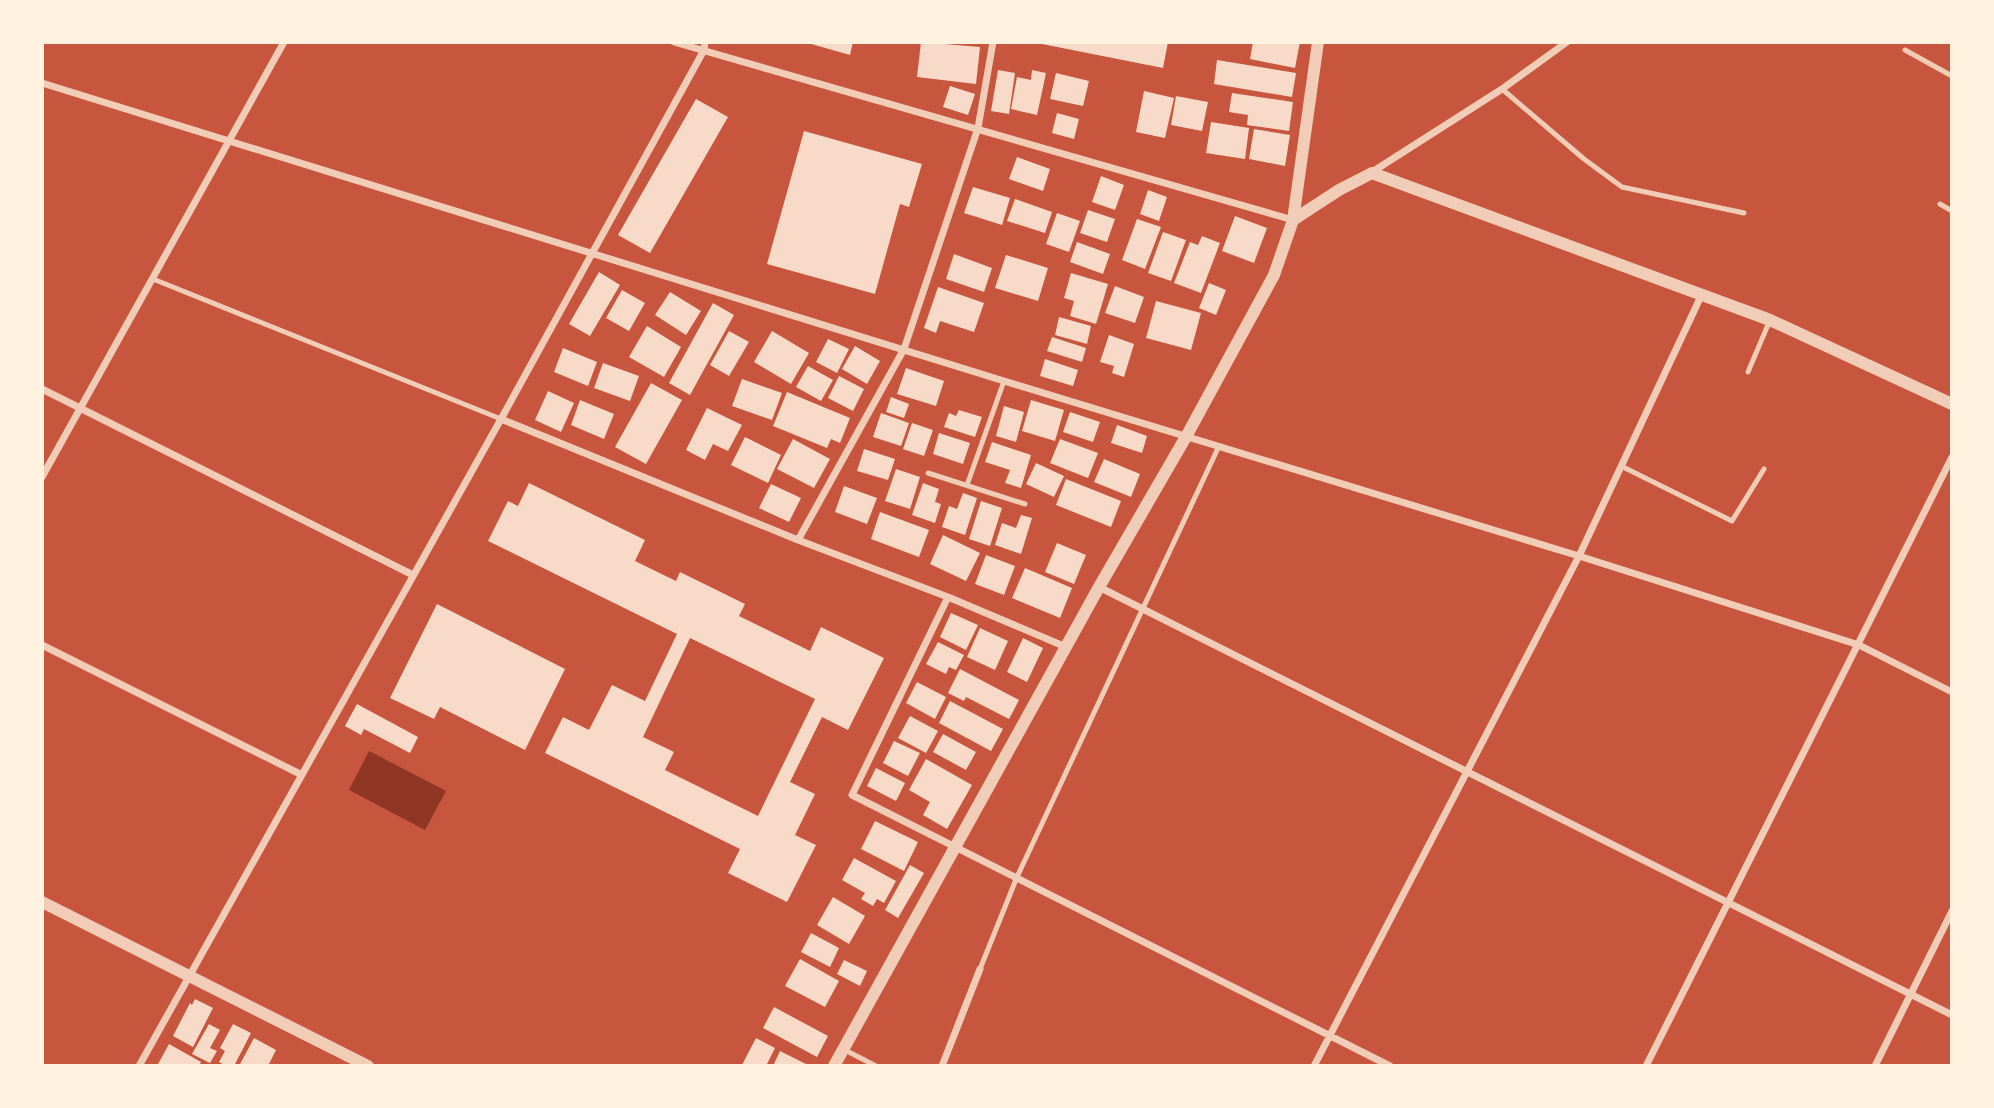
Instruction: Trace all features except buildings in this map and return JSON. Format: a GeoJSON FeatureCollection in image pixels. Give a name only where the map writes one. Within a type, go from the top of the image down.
{"type":"FeatureCollection","features":[{"type":"Feature","properties":{"kind":"street"},"geometry":{"type":"LineString","coordinates":[[42,477],[284,42]]}},
{"type":"Feature","properties":{"kind":"street"},"geometry":{"type":"LineString","coordinates":[[674,42],[705,46],[1293,220],[1339,190],[1372,173],[1502,89],[1567,42]]}},
{"type":"Feature","properties":{"kind":"street"},"geometry":{"type":"LineString","coordinates":[[798,540],[904,349],[978,128],[993,42]]}},
{"type":"Feature","properties":{"kind":"street"},"geometry":{"type":"LineString","coordinates":[[834,1066],[1274,275],[1293,220],[1318,42]]}},
{"type":"Feature","properties":{"kind":"street"},"geometry":{"type":"LineString","coordinates":[[139,1066],[501,419],[705,46]]}},
{"type":"Feature","properties":{"kind":"street"},"geometry":{"type":"LineString","coordinates":[[42,83],[1579,556],[1859,645],[1952,692]]}},
{"type":"Feature","properties":{"kind":"street"},"geometry":{"type":"LineString","coordinates":[[1372,173],[1770,320],[1952,404]]}},
{"type":"Feature","properties":{"kind":"street"},"geometry":{"type":"LineString","coordinates":[[1314,1066],[1579,556],[1702,294]]}},
{"type":"Feature","properties":{"kind":"street"},"geometry":{"type":"LineString","coordinates":[[42,388],[413,575]]}},
{"type":"Feature","properties":{"kind":"street"},"geometry":{"type":"LineString","coordinates":[[501,419],[1066,646]]}},
{"type":"Feature","properties":{"kind":"street"},"geometry":{"type":"LineString","coordinates":[[1646,1066],[1952,457]]}},
{"type":"Feature","properties":{"kind":"street"},"geometry":{"type":"LineString","coordinates":[[1099,587],[1952,1016]]}},
{"type":"Feature","properties":{"kind":"street"},"geometry":{"type":"LineString","coordinates":[[948,597],[852,795],[1390,1066]]}},
{"type":"Feature","properties":{"kind":"street"},"geometry":{"type":"LineString","coordinates":[[42,645],[302,775]]}},
{"type":"Feature","properties":{"kind":"street"},"geometry":{"type":"LineString","coordinates":[[42,902],[368,1066]]}},
{"type":"Feature","properties":{"kind":"street"},"geometry":{"type":"LineString","coordinates":[[1875,1066],[1952,911]]}},
{"type":"Feature","properties":{"kind":"street"},"geometry":{"type":"LineString","coordinates":[[942,1066],[980,969]]}},
{"type":"Feature","properties":{"kind":"lane"},"geometry":{"type":"LineString","coordinates":[[1905,50],[1952,76]]}},
{"type":"Feature","properties":{"kind":"lane"},"geometry":{"type":"LineString","coordinates":[[1502,89],[1584,159],[1622,187],[1744,214]]}},
{"type":"Feature","properties":{"kind":"lane"},"geometry":{"type":"LineString","coordinates":[[1940,204],[1952,211]]}},
{"type":"Feature","properties":{"kind":"lane"},"geometry":{"type":"LineString","coordinates":[[153,279],[501,419]]}},
{"type":"Feature","properties":{"kind":"lane"},"geometry":{"type":"LineString","coordinates":[[1748,372],[1770,320]]}},
{"type":"Feature","properties":{"kind":"lane"},"geometry":{"type":"LineString","coordinates":[[967,485],[1004,380]]}},
{"type":"Feature","properties":{"kind":"lane"},"geometry":{"type":"LineString","coordinates":[[980,969],[1017,877],[1219,446]]}},
{"type":"Feature","properties":{"kind":"lane"},"geometry":{"type":"LineString","coordinates":[[1621,466],[1732,521],[1764,469]]}},
{"type":"Feature","properties":{"kind":"lane"},"geometry":{"type":"LineString","coordinates":[[928,473],[1025,504]]}},
{"type":"Feature","properties":{"kind":"lane"},"geometry":{"type":"LineString","coordinates":[[843,1049],[876,1066]]}},
{"type":"Feature","properties":{"kind":"shaded area"},"geometry":{"type":"Polygon","coordinates":[[[369,751],[446,791],[425,830],[349,790],[369,751]]]}}]}
